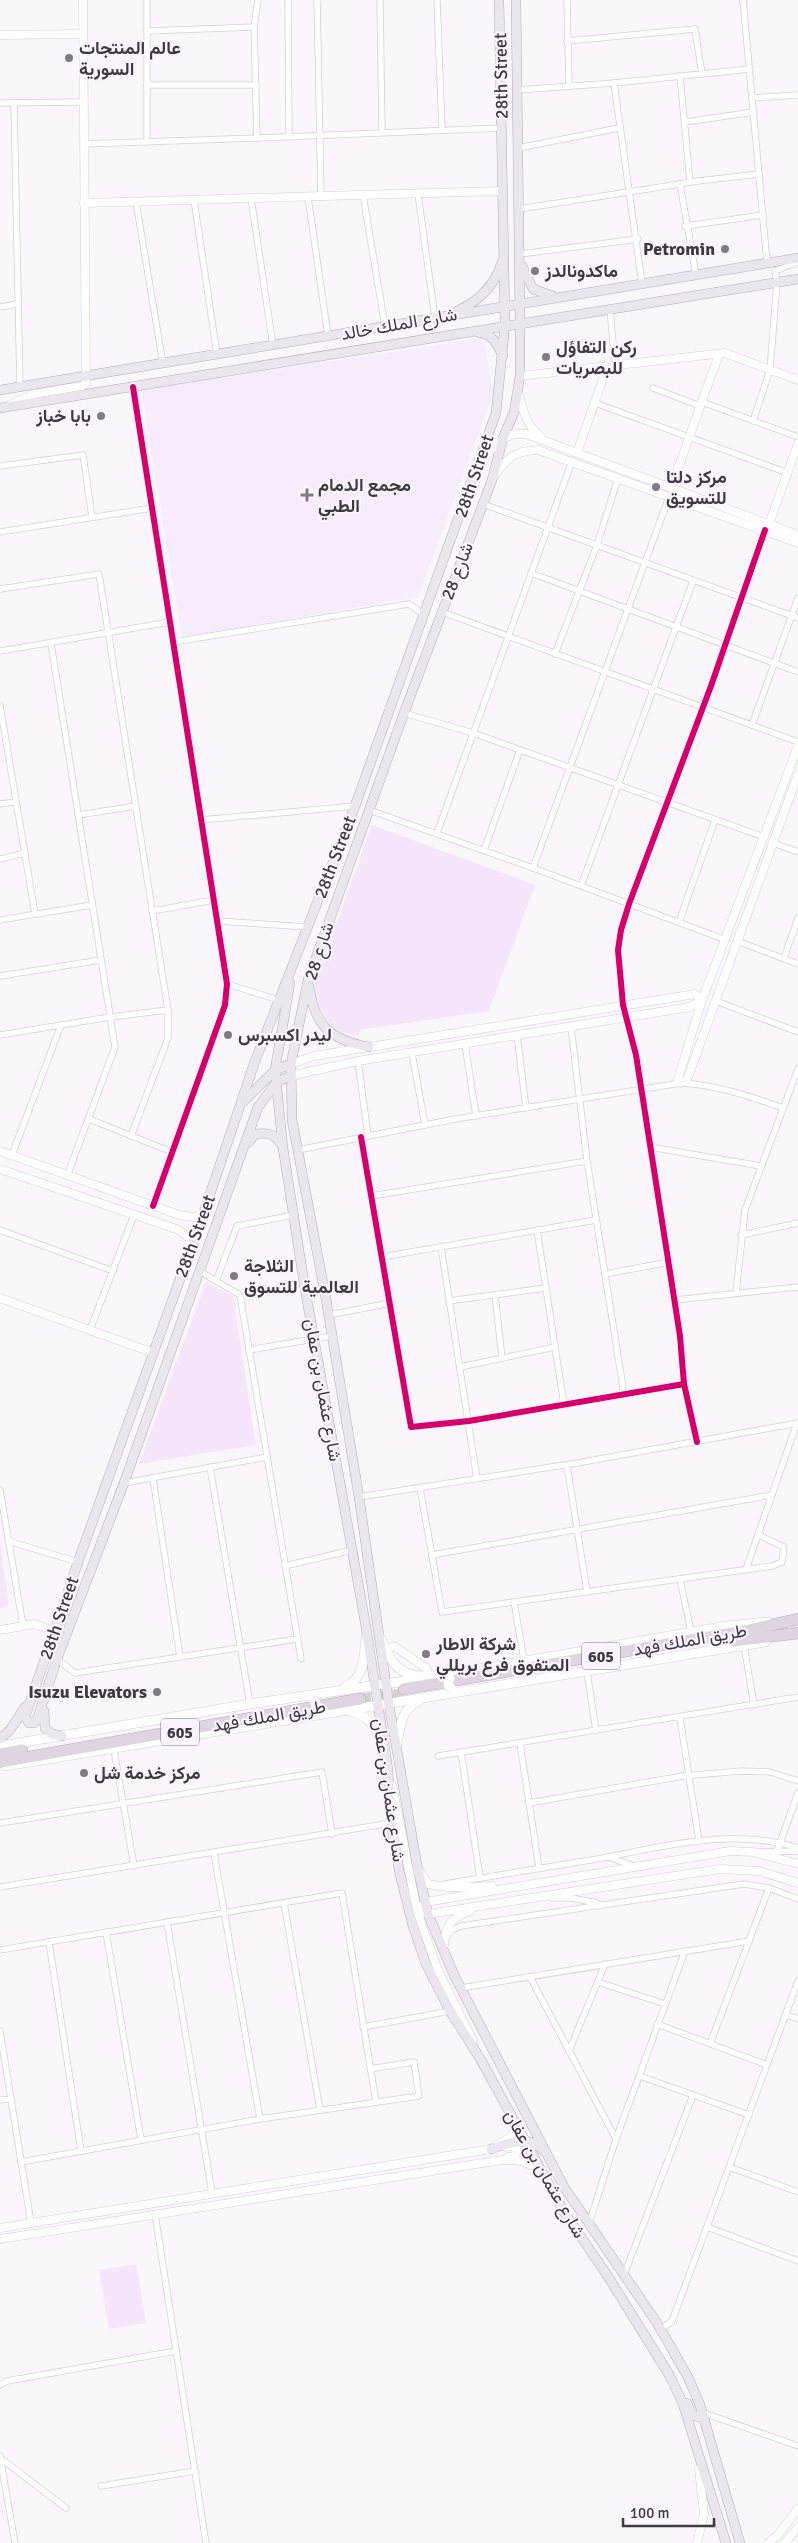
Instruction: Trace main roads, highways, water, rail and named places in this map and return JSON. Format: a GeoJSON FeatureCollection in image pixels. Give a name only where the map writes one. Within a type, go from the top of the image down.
{"type":"FeatureCollection","features":[{"type":"Feature","properties":{"kind":"highway","name":"طريق الملك فهد"},"geometry":{"type":"LineString","coordinates":[[796,1619],[744,1631],[405,1691],[762,1636],[798,1633]]}},
{"type":"Feature","properties":{"kind":"highway","name":"طريق الملك فهد"},"geometry":{"type":"LineString","coordinates":[[0,1754],[360,1697],[0,1762]]}},
{"type":"Feature","properties":{"kind":"main road","name":"28th Street"},"geometry":{"type":"LineString","coordinates":[[34,1690],[202,1218],[239,1107],[355,806],[496,414],[505,324],[501,191],[502,128],[499,0]]}},
{"type":"Feature","properties":{"kind":"main road","name":"شارع 28"},"geometry":{"type":"LineString","coordinates":[[291,1064],[308,980],[404,713],[492,480],[503,438],[514,412],[520,376],[516,0]]}},
{"type":"Feature","properties":{"kind":"main road"},"geometry":{"type":"LineString","coordinates":[[446,316],[479,298],[490,287],[498,273],[504,252]]}},
{"type":"Feature","properties":{"kind":"main road"},"geometry":{"type":"LineString","coordinates":[[520,256],[525,276],[533,289],[544,295],[561,298]]}},
{"type":"Feature","properties":{"kind":"main road","name":"شارع الملك خالد"},"geometry":{"type":"LineString","coordinates":[[0,390],[798,258]]}},
{"type":"Feature","properties":{"kind":"main road","name":"شارع الملك خالد"},"geometry":{"type":"LineString","coordinates":[[3,408],[476,331],[505,324],[520,324],[798,278]]}},
{"type":"Feature","properties":{"kind":"main road"},"geometry":{"type":"LineString","coordinates":[[520,344],[530,324],[540,320]]}},
{"type":"Feature","properties":{"kind":"main road"},"geometry":{"type":"LineString","coordinates":[[476,331],[488,334],[495,340],[503,357]]}},
{"type":"Feature","properties":{"kind":"main road","name":"شارع عثمان بن عفان"},"geometry":{"type":"LineString","coordinates":[[293,967],[275,1070],[283,1148],[314,1337],[366,1627],[388,1770],[391,1823],[399,1870],[413,1926],[426,1964],[450,2011],[481,2060],[545,2179],[564,2212],[660,2359],[682,2404],[726,2543]]}},
{"type":"Feature","properties":{"kind":"main road"},"geometry":{"type":"LineString","coordinates":[[308,980],[310,998],[319,1021],[333,1036],[351,1044],[369,1047]]}},
{"type":"Feature","properties":{"kind":"main road"},"geometry":{"type":"LineString","coordinates":[[239,1107],[256,1087],[275,1070],[291,1064]]}},
{"type":"Feature","properties":{"kind":"main road","name":"شارع عثمان بن عفان"},"geometry":{"type":"LineString","coordinates":[[291,1064],[292,1120],[329,1315],[359,1498],[396,1747],[417,1865],[428,1914],[447,1960],[564,2186],[661,2330],[688,2377],[702,2415],[740,2543]]}},
{"type":"Feature","properties":{"kind":"main road"},"geometry":{"type":"LineString","coordinates":[[277,1082],[290,1076]]}},
{"type":"Feature","properties":{"kind":"main road","name":"28th Street"},"geometry":{"type":"LineString","coordinates":[[46,1694],[57,1659],[124,1483],[258,1107],[277,1082]]}},
{"type":"Feature","properties":{"kind":"main road"},"geometry":{"type":"LineString","coordinates":[[243,1150],[255,1134],[267,1132],[277,1137],[283,1148]]}},
{"type":"Feature","properties":{"kind":"main road"},"geometry":{"type":"LineString","coordinates":[[0,1746],[250,1704],[310,1697],[337,1690],[453,1675],[524,1660],[739,1624],[796,1619]]}},
{"type":"Feature","properties":{"kind":"main road"},"geometry":{"type":"LineString","coordinates":[[337,1690],[353,1682],[361,1671],[366,1627]]}},
{"type":"Feature","properties":{"kind":"main road"},"geometry":{"type":"LineString","coordinates":[[0,1766],[114,1750],[312,1714],[389,1704],[456,1691],[744,1646],[798,1633]]}},
{"type":"Feature","properties":{"kind":"main road"},"geometry":{"type":"LineString","coordinates":[[380,1639],[393,1664],[399,1669],[412,1675],[439,1676]]}},
{"type":"Feature","properties":{"kind":"main road"},"geometry":{"type":"LineString","coordinates":[[453,1675],[448,1685],[456,1691]]}},
{"type":"Feature","properties":{"kind":"main road"},"geometry":{"type":"LineString","coordinates":[[34,1690],[25,1717],[29,1723],[36,1722],[46,1694]]}},
{"type":"Feature","properties":{"kind":"main road"},"geometry":{"type":"LineString","coordinates":[[0,1739],[15,1723],[34,1690]]}},
{"type":"Feature","properties":{"kind":"main road"},"geometry":{"type":"LineString","coordinates":[[46,1694],[43,1724],[48,1731],[62,1736]]}},
{"type":"Feature","properties":{"kind":"main road"},"geometry":{"type":"LineString","coordinates":[[310,1697],[316,1703],[312,1714]]}},
{"type":"Feature","properties":{"kind":"main road"},"geometry":{"type":"LineString","coordinates":[[396,1747],[404,1714],[410,1706],[424,1698]]}},
{"type":"Feature","properties":{"kind":"main road"},"geometry":{"type":"LineString","coordinates":[[344,1710],[367,1719],[376,1728],[384,1746]]}},
{"type":"Feature","properties":{"kind":"main road"},"geometry":{"type":"LineString","coordinates":[[491,2149],[514,2141],[525,2141],[542,2149],[548,2156]]}},
{"type":"Feature","properties":{"kind":"main road"},"geometry":{"type":"LineString","coordinates":[[660,2359],[676,2376],[692,2415],[702,2415]]}},
{"type":"Feature","properties":{"kind":"tunnel"},"geometry":{"type":"LineString","coordinates":[[360,1699],[405,1694]]}},
{"type":"Feature","properties":{"kind":"place","name":"عالم المنتجات السورية"},"geometry":{"type":"Point","coordinates":[69,58]}},
{"type":"Feature","properties":{"kind":"place","name":"Petromin"},"geometry":{"type":"Point","coordinates":[725,249]}},
{"type":"Feature","properties":{"kind":"place","name":"ماكدونالدز"},"geometry":{"type":"Point","coordinates":[535,271]}},
{"type":"Feature","properties":{"kind":"place","name":"ركن التفاؤل للبصريات"},"geometry":{"type":"Point","coordinates":[546,357]}},
{"type":"Feature","properties":{"kind":"place","name":"بابا خباز"},"geometry":{"type":"Point","coordinates":[101,416]}},
{"type":"Feature","properties":{"kind":"place","name":"مركز دلتا للتسويق"},"geometry":{"type":"Point","coordinates":[656,487]}},
{"type":"Feature","properties":{"kind":"place","name":"مجمع الدمام الطبي"},"geometry":{"type":"Point","coordinates":[307,495]}},
{"type":"Feature","properties":{"kind":"place","name":"ليدر اكسبرس"},"geometry":{"type":"Point","coordinates":[228,1035]}},
{"type":"Feature","properties":{"kind":"place","name":"الثلاجة العالمية للتسوق"},"geometry":{"type":"Point","coordinates":[234,1276]}},
{"type":"Feature","properties":{"kind":"place","name":"شركة الاطار المتفوق فرع بريللي"},"geometry":{"type":"Point","coordinates":[426,1654]}},
{"type":"Feature","properties":{"kind":"place","name":"Isuzu Elevators"},"geometry":{"type":"Point","coordinates":[157,1692]}},
{"type":"Feature","properties":{"kind":"place","name":"مركز خدمة شل"},"geometry":{"type":"Point","coordinates":[84,1773]}}]}
